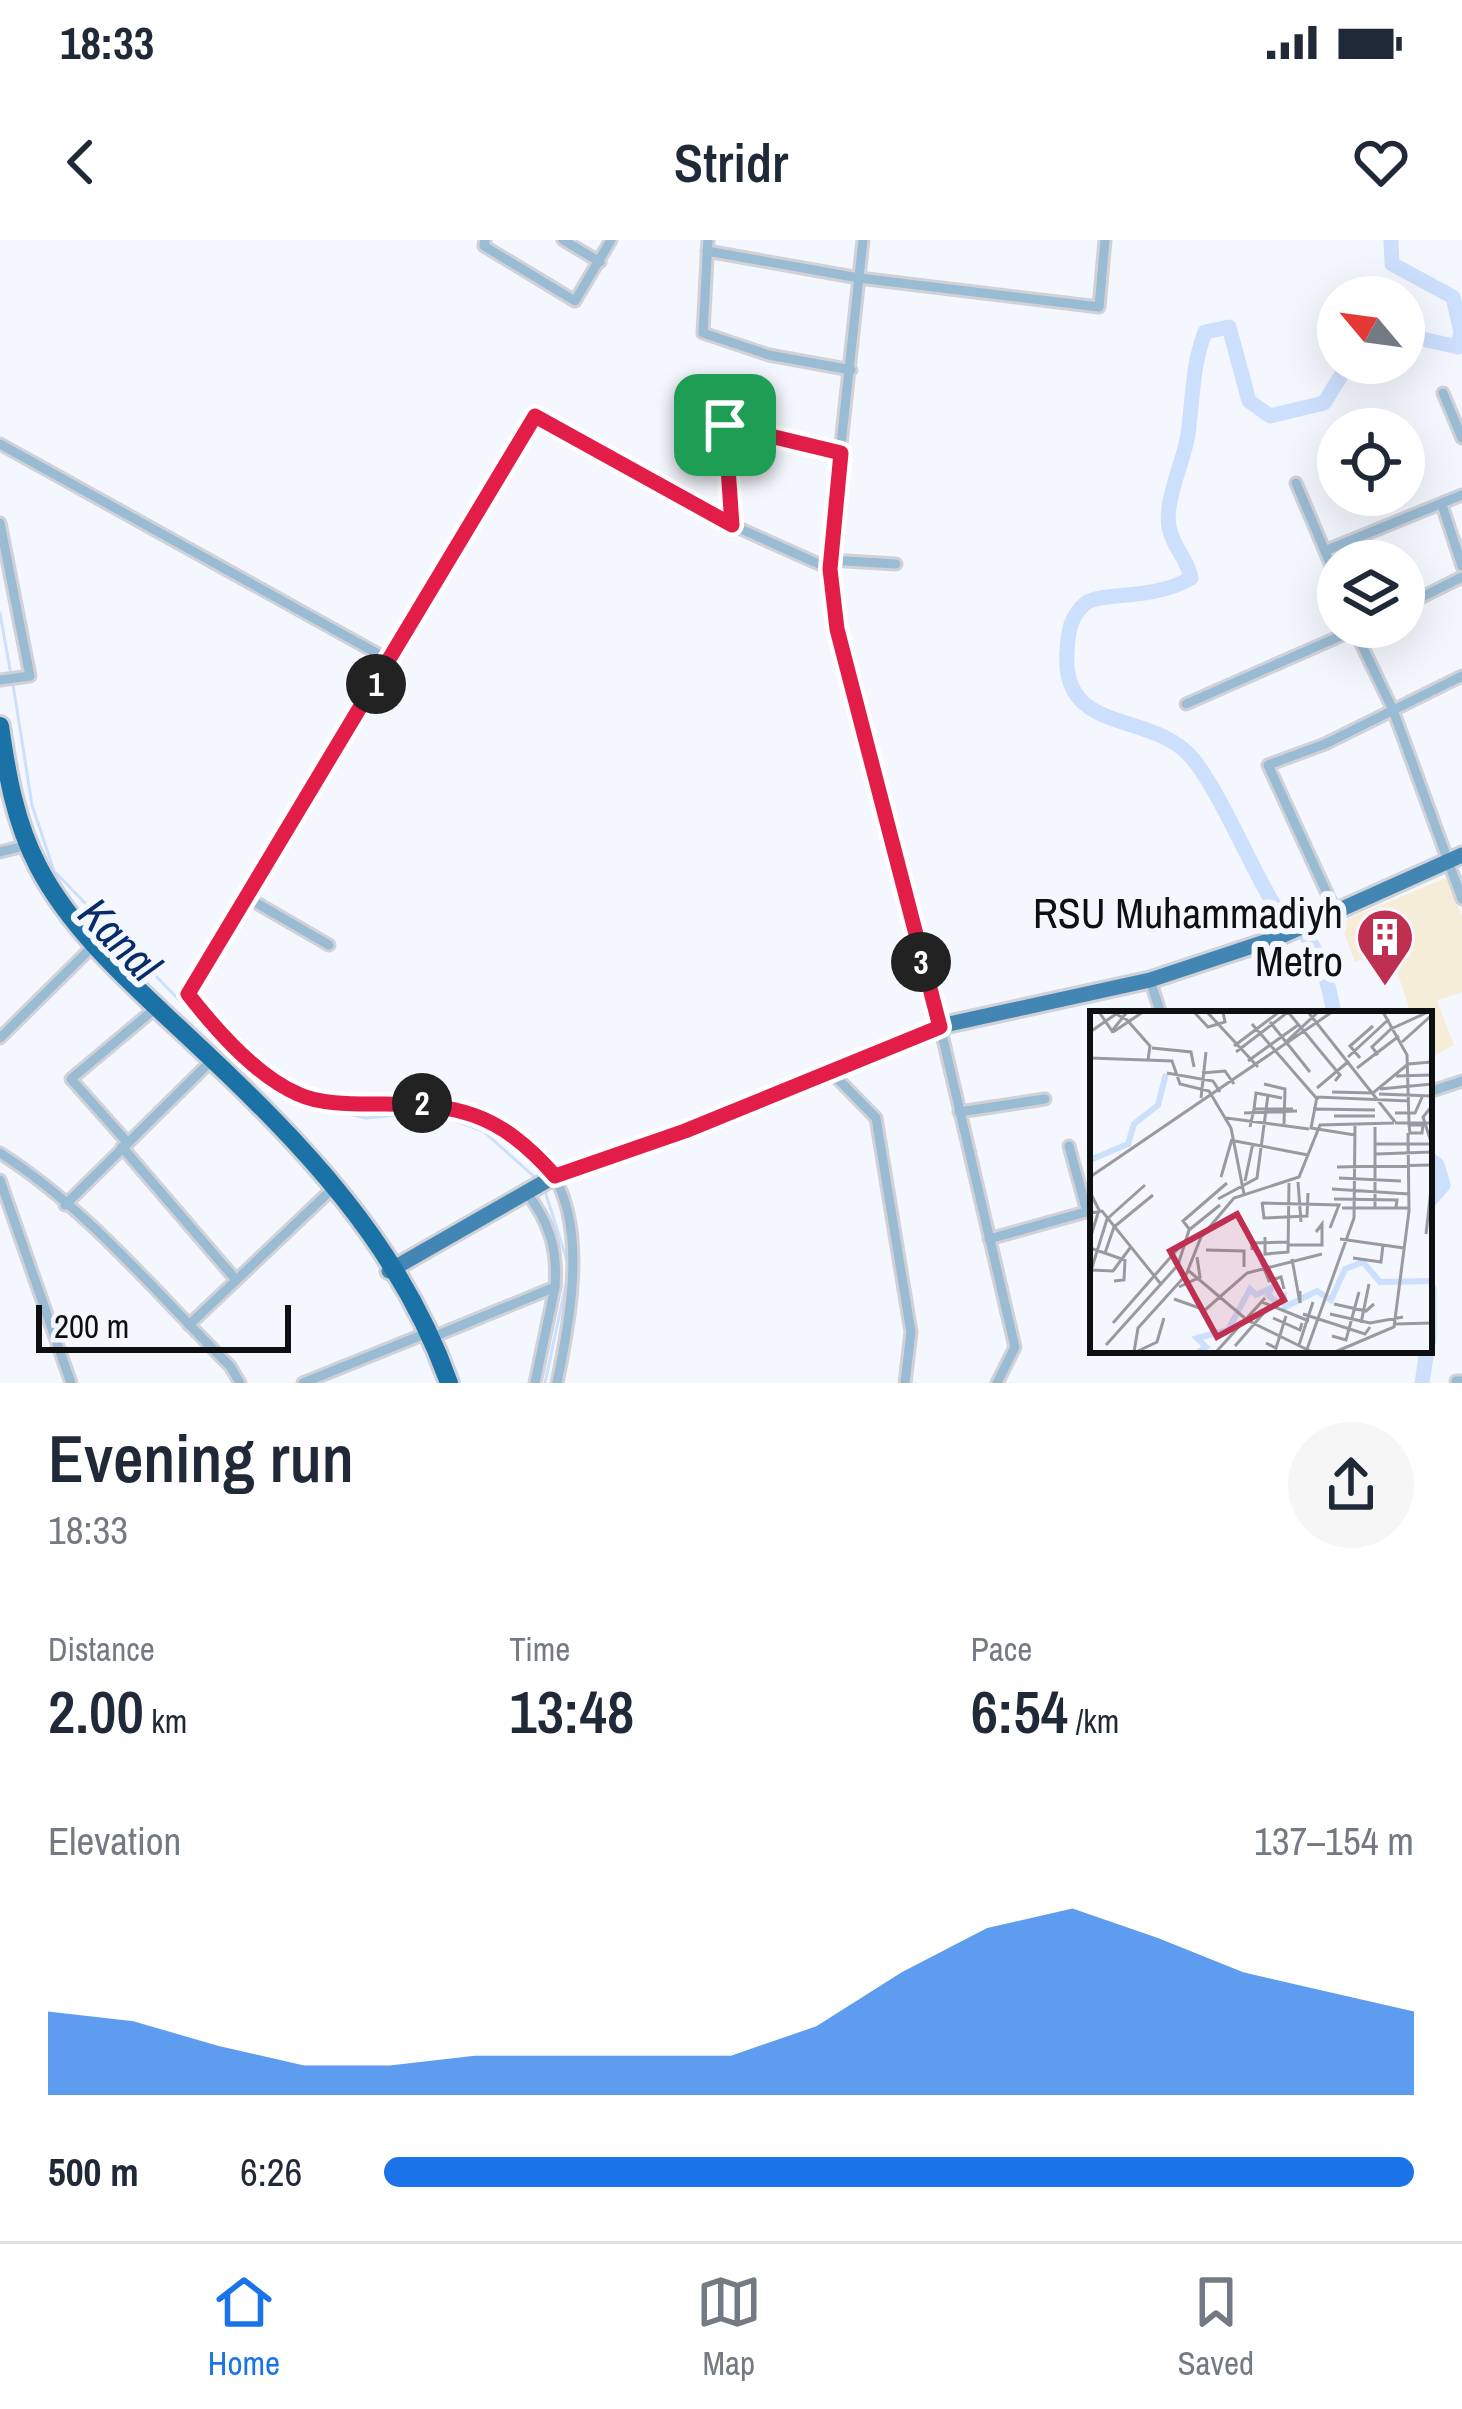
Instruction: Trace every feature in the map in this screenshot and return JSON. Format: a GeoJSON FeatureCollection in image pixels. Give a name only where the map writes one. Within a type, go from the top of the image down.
{"type":"FeatureCollection","features":[{"type":"Feature","properties":{"kind":"highway"},"geometry":{"type":"LineString","coordinates":[[0,726],[15,808],[37,865],[66,910],[335,1186],[393,1269],[428,1336],[444,1383]]}},
{"type":"Feature","properties":{"kind":"highway"},"geometry":{"type":"LineString","coordinates":[[0,766],[20,847],[43,894],[90,950],[328,1192],[393,1269]]}},
{"type":"Feature","properties":{"kind":"main road"},"geometry":{"type":"LineString","coordinates":[[393,1269],[552,1177],[940,1027],[1150,980],[1304,928],[1455,859]]}},
{"type":"Feature","properties":{"kind":"street"},"geometry":{"type":"LineString","coordinates":[[485,240],[484,246],[573,301],[611,240]]}},
{"type":"Feature","properties":{"kind":"street"},"geometry":{"type":"LineString","coordinates":[[563,240],[599,262]]}},
{"type":"Feature","properties":{"kind":"street"},"geometry":{"type":"LineString","coordinates":[[862,240],[830,564],[837,629],[940,1027],[1015,1347],[997,1383]]}},
{"type":"Feature","properties":{"kind":"street"},"geometry":{"type":"LineString","coordinates":[[850,370],[769,355],[700,330],[708,246],[859,278],[1099,307],[1105,240]]}},
{"type":"Feature","properties":{"kind":"street"},"geometry":{"type":"LineString","coordinates":[[1443,393],[1462,437]]}},
{"type":"Feature","properties":{"kind":"street"},"geometry":{"type":"LineString","coordinates":[[724,401],[732,525]]}},
{"type":"Feature","properties":{"kind":"street"},"geometry":{"type":"LineString","coordinates":[[557,1383],[577,1268],[573,1228],[552,1177],[520,1138],[474,1114],[437,1103],[346,1103],[300,1095],[262,1070],[188,994],[535,416],[732,525],[830,564],[896,564]]}},
{"type":"Feature","properties":{"kind":"street"},"geometry":{"type":"LineString","coordinates":[[725,425],[841,453]]}},
{"type":"Feature","properties":{"kind":"street"},"geometry":{"type":"LineString","coordinates":[[0,444],[389,661]]}},
{"type":"Feature","properties":{"kind":"street"},"geometry":{"type":"LineString","coordinates":[[1296,483],[1322,540]]}},
{"type":"Feature","properties":{"kind":"street"},"geometry":{"type":"LineString","coordinates":[[1353,540],[1462,495]]}},
{"type":"Feature","properties":{"kind":"street"},"geometry":{"type":"LineString","coordinates":[[1442,505],[1462,566]]}},
{"type":"Feature","properties":{"kind":"street"},"geometry":{"type":"LineString","coordinates":[[0,523],[31,676],[0,680]]}},
{"type":"Feature","properties":{"kind":"street"},"geometry":{"type":"LineString","coordinates":[[1425,596],[1462,577]]}},
{"type":"Feature","properties":{"kind":"street"},"geometry":{"type":"LineString","coordinates":[[1186,704],[1317,645]]}},
{"type":"Feature","properties":{"kind":"street"},"geometry":{"type":"LineString","coordinates":[[1365,648],[1455,859],[1462,899]]}},
{"type":"Feature","properties":{"kind":"street"},"geometry":{"type":"LineString","coordinates":[[1336,913],[1268,765],[1462,676]]}},
{"type":"Feature","properties":{"kind":"street"},"geometry":{"type":"LineString","coordinates":[[0,852],[20,847]]}},
{"type":"Feature","properties":{"kind":"street"},"geometry":{"type":"LineString","coordinates":[[248,898],[329,945]]}},
{"type":"Feature","properties":{"kind":"street"},"geometry":{"type":"LineString","coordinates":[[0,1038],[90,950]]}},
{"type":"Feature","properties":{"kind":"street"},"geometry":{"type":"LineString","coordinates":[[1150,980],[1160,1011]]}},
{"type":"Feature","properties":{"kind":"street"},"geometry":{"type":"LineString","coordinates":[[151,1012],[71,1079],[236,1280]]}},
{"type":"Feature","properties":{"kind":"street"},"geometry":{"type":"LineString","coordinates":[[65,1205],[206,1067]]}},
{"type":"Feature","properties":{"kind":"street"},"geometry":{"type":"LineString","coordinates":[[830,1071],[876,1118],[911,1331],[905,1383]]}},
{"type":"Feature","properties":{"kind":"street"},"geometry":{"type":"LineString","coordinates":[[1432,1091],[1462,1081]]}},
{"type":"Feature","properties":{"kind":"street"},"geometry":{"type":"LineString","coordinates":[[959,1112],[1046,1100]]}},
{"type":"Feature","properties":{"kind":"street"},"geometry":{"type":"LineString","coordinates":[[989,1239],[1090,1211],[1069,1146]]}},
{"type":"Feature","properties":{"kind":"street"},"geometry":{"type":"LineString","coordinates":[[0,1153],[34,1174],[230,1366],[240,1383]]}},
{"type":"Feature","properties":{"kind":"street"},"geometry":{"type":"LineString","coordinates":[[0,1180],[71,1383]]}},
{"type":"Feature","properties":{"kind":"street"},"geometry":{"type":"LineString","coordinates":[[528,1190],[550,1232],[557,1264],[535,1383]]}},
{"type":"Feature","properties":{"kind":"street"},"geometry":{"type":"LineString","coordinates":[[188,1325],[328,1192]]}},
{"type":"Feature","properties":{"kind":"street"},"geometry":{"type":"LineString","coordinates":[[303,1383],[555,1287]]}},
{"type":"Feature","properties":{"kind":"shaded area"},"geometry":{"type":"Polygon","coordinates":[[[1446,878],[1462,916],[1462,992],[1437,1001],[1454,1045],[1432,1056],[1432,1011],[1410,1011],[1390,950],[1355,962],[1340,922],[1446,878]]]}},
{"type":"Feature","properties":{"kind":"waterway"},"geometry":{"type":"LineString","coordinates":[[1391,240],[1392,264],[1414,276]]}},
{"type":"Feature","properties":{"kind":"waterway"},"geometry":{"type":"LineString","coordinates":[[1425,282],[1453,297],[1461,332],[1458,347],[1425,340]]}},
{"type":"Feature","properties":{"kind":"waterway"},"geometry":{"type":"LineString","coordinates":[[1333,1011],[1316,952],[1299,927],[1274,905],[1193,759],[1176,744],[1112,719],[1078,698],[1069,679],[1067,652],[1071,625],[1086,603],[1162,590],[1191,578],[1168,516],[1186,445],[1205,332],[1229,327],[1249,401],[1270,416],[1324,403],[1336,384]]}},
{"type":"Feature","properties":{"kind":"waterway","name":"Kanal"},"geometry":{"type":"LineString","coordinates":[[0,613],[11,675]]}},
{"type":"Feature","properties":{"kind":"waterway","name":"Kanal"},"geometry":{"type":"LineString","coordinates":[[13,684],[32,805],[54,871],[246,1069],[268,1083]]}},
{"type":"Feature","properties":{"kind":"waterway","name":"Kanal"},"geometry":{"type":"LineString","coordinates":[[277,1088],[298,1102],[366,1118],[431,1112],[483,1131],[538,1180]]}},
{"type":"Feature","properties":{"kind":"waterway"},"geometry":{"type":"LineString","coordinates":[[1432,1161],[1443,1185],[1432,1198]]}},
{"type":"Feature","properties":{"kind":"waterway","name":"Kanal"},"geometry":{"type":"LineString","coordinates":[[544,1188],[568,1264]]}},
{"type":"Feature","properties":{"kind":"waterway","name":"Kanal"},"geometry":{"type":"LineString","coordinates":[[545,1383],[567,1279]]}},
{"type":"Feature","properties":{"kind":"waterway"},"geometry":{"type":"LineString","coordinates":[[1422,1383],[1427,1353]]}},
{"type":"Feature","properties":{"kind":"place","name":"RSU Muhammadiyh Metro"},"geometry":{"type":"Point","coordinates":[1385,988]}},
{"type":"Feature","properties":{"kind":"route"},"geometry":{"type":"LineString","coordinates":[[535,416],[732,525],[725,425],[841,453],[830,569],[837,629],[940,1027],[685,1131],[555,1176],[520,1138],[474,1114],[437,1103],[346,1103],[300,1095],[262,1070],[188,994],[535,416]]}}]}
